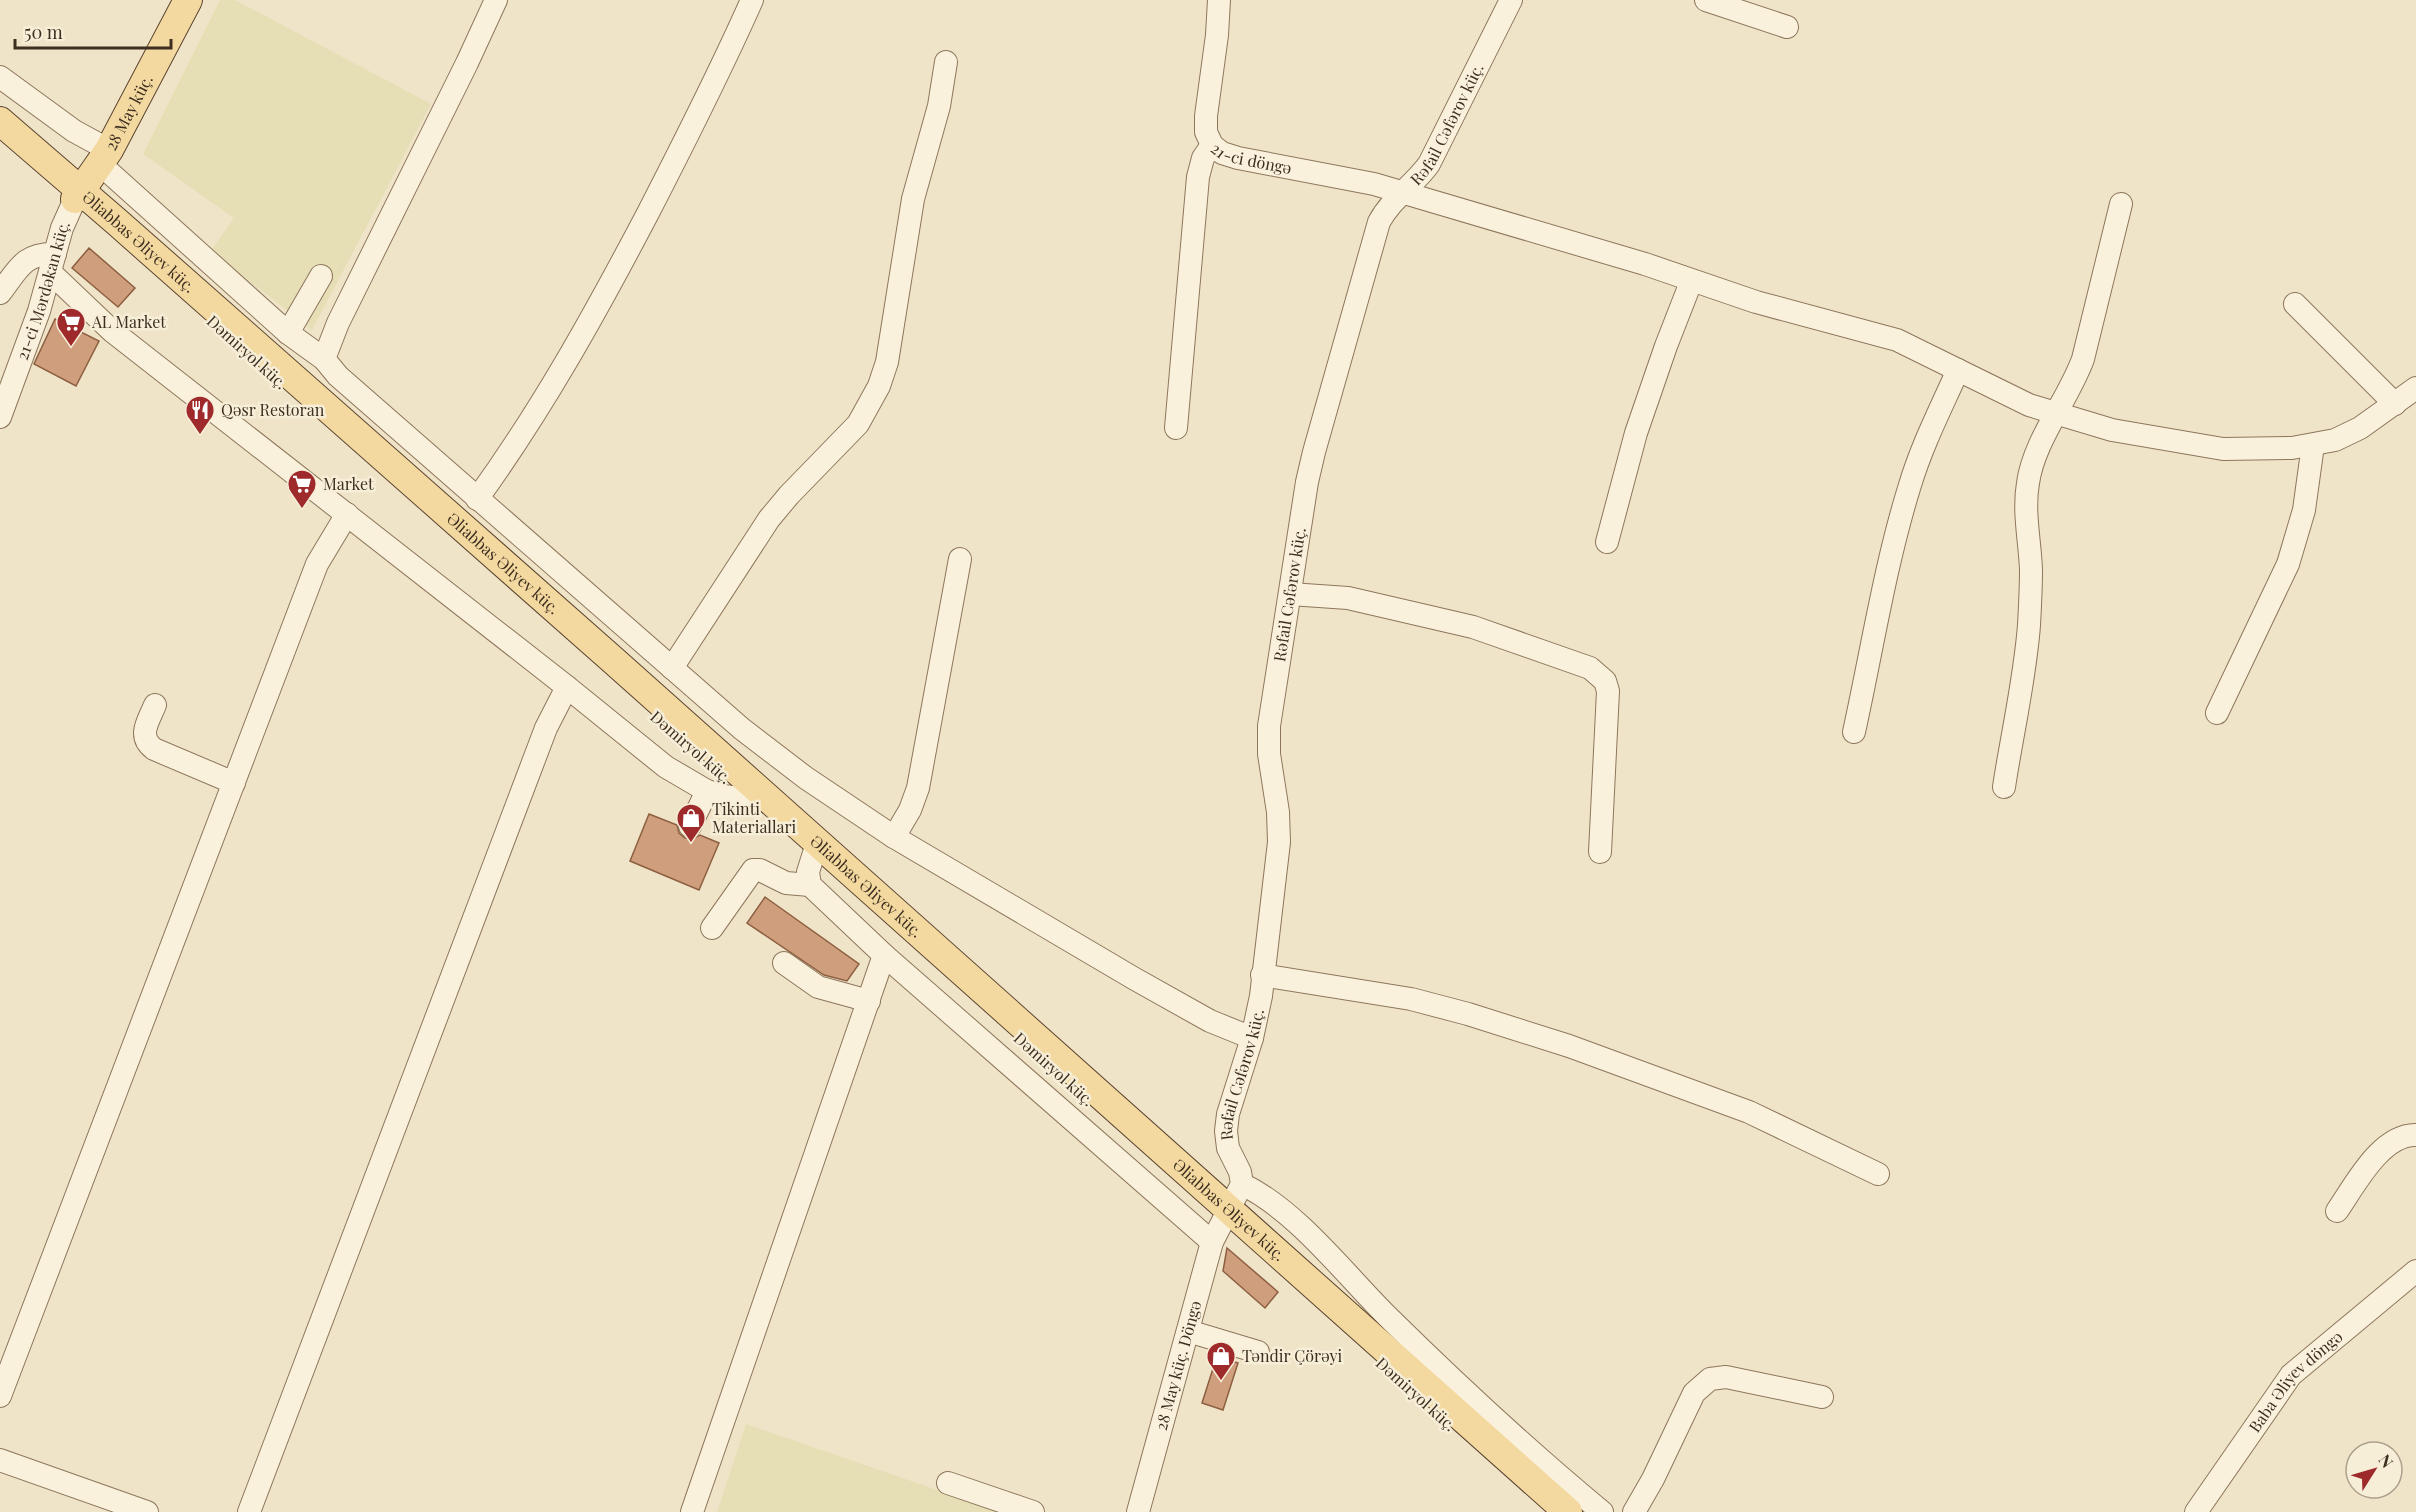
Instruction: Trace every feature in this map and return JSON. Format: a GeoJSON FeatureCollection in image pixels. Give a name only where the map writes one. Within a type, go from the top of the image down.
{"type":"FeatureCollection","features":[{"type":"Feature","properties":{"kind":"main road","name":"28 May küç."},"geometry":{"type":"LineString","coordinates":[[78,195],[104,157],[188,0]]}},
{"type":"Feature","properties":{"kind":"main road","name":"Əliabbas Əliyev küç."},"geometry":{"type":"LineString","coordinates":[[0,122],[78,195],[1222,1224],[1568,1512]]}},
{"type":"Feature","properties":{"kind":"main road"},"geometry":{"type":"LineString","coordinates":[[0,136],[78,195]]}},
{"type":"Feature","properties":{"kind":"main road","name":"Dəmiryol küç."},"geometry":{"type":"LineString","coordinates":[[78,195],[746,795],[814,853],[1222,1224],[1547,1512]]}},
{"type":"Feature","properties":{"kind":"street"},"geometry":{"type":"LineString","coordinates":[[324,359],[338,323],[496,0]]}},
{"type":"Feature","properties":{"kind":"street"},"geometry":{"type":"LineString","coordinates":[[477,499],[517,443],[594,317],[708,96],[752,0]]}},
{"type":"Feature","properties":{"kind":"street","name":"21-ci döngə"},"geometry":{"type":"LineString","coordinates":[[1219,0],[1206,132],[1212,145],[1222,153],[1238,158],[1345,177],[1403,192],[1645,264],[1691,282],[1756,302],[1897,340],[2029,405],[2112,430],[2223,449],[2262,450],[2313,445],[2335,440],[2360,428],[2416,388]]}},
{"type":"Feature","properties":{"kind":"street","name":"Rəfail Cəfərov küç."},"geometry":{"type":"LineString","coordinates":[[1242,1184],[1240,1172],[1228,1148],[1226,1131],[1228,1114],[1252,1038],[1261,996],[1279,842],[1278,812],[1269,754],[1269,726],[1307,482],[1342,348],[1379,222],[1386,209],[1430,164],[1511,0]]}},
{"type":"Feature","properties":{"kind":"street"},"geometry":{"type":"LineString","coordinates":[[1706,0],[1787,27]]}},
{"type":"Feature","properties":{"kind":"street"},"geometry":{"type":"LineString","coordinates":[[672,668],[769,519],[789,495],[858,424],[879,386],[887,362],[913,199],[939,105],[946,62]]}},
{"type":"Feature","properties":{"kind":"street"},"geometry":{"type":"LineString","coordinates":[[0,77],[74,131],[104,157],[288,333],[324,359],[338,376],[742,729],[806,778],[894,837],[1181,1005],[1210,1021],[1252,1038]]}},
{"type":"Feature","properties":{"kind":"street"},"geometry":{"type":"LineString","coordinates":[[1176,428],[1198,177],[1203,158],[1212,145]]}},
{"type":"Feature","properties":{"kind":"street","name":"21-ci Mərdəkan küç."},"geometry":{"type":"LineString","coordinates":[[0,417],[39,311],[62,228],[78,195]]}},
{"type":"Feature","properties":{"kind":"street"},"geometry":{"type":"LineString","coordinates":[[2004,787],[2029,626],[2031,572],[2027,514],[2028,483],[2034,459],[2074,382],[2083,358],[2121,204]]}},
{"type":"Feature","properties":{"kind":"street"},"geometry":{"type":"LineString","coordinates":[[0,293],[33,255],[53,263],[112,331],[666,767],[707,791],[739,798],[746,795]]}},
{"type":"Feature","properties":{"kind":"street"},"geometry":{"type":"LineString","coordinates":[[288,333],[321,276]]}},
{"type":"Feature","properties":{"kind":"street"},"geometry":{"type":"LineString","coordinates":[[1607,542],[1636,433],[1691,282]]}},
{"type":"Feature","properties":{"kind":"street"},"geometry":{"type":"LineString","coordinates":[[2295,304],[2395,404]]}},
{"type":"Feature","properties":{"kind":"street"},"geometry":{"type":"LineString","coordinates":[[1854,732],[1896,534],[1910,483],[1928,434],[1958,370]]}},
{"type":"Feature","properties":{"kind":"street"},"geometry":{"type":"LineString","coordinates":[[2217,713],[2288,564],[2304,510],[2313,445]]}},
{"type":"Feature","properties":{"kind":"street"},"geometry":{"type":"LineString","coordinates":[[0,1396],[317,564],[347,514]]}},
{"type":"Feature","properties":{"kind":"street"},"geometry":{"type":"LineString","coordinates":[[894,837],[910,810],[918,788],[960,559]]}},
{"type":"Feature","properties":{"kind":"street"},"geometry":{"type":"LineString","coordinates":[[1290,594],[1348,598],[1462,624],[1548,652],[1598,673],[1605,681],[1608,691],[1600,852]]}},
{"type":"Feature","properties":{"kind":"street"},"geometry":{"type":"LineString","coordinates":[[249,1512],[542,740],[567,687]]}},
{"type":"Feature","properties":{"kind":"street"},"geometry":{"type":"LineString","coordinates":[[155,705],[144,735],[147,743],[154,749],[234,783]]}},
{"type":"Feature","properties":{"kind":"street"},"geometry":{"type":"LineString","coordinates":[[690,826],[707,791]]}},
{"type":"Feature","properties":{"kind":"street"},"geometry":{"type":"LineString","coordinates":[[814,853],[808,872],[810,885],[884,955],[1222,1224],[1242,1184],[1274,1202],[1423,1351],[1602,1512]]}},
{"type":"Feature","properties":{"kind":"street"},"geometry":{"type":"LineString","coordinates":[[712,928],[753,870],[760,870],[786,883],[810,885]]}},
{"type":"Feature","properties":{"kind":"street"},"geometry":{"type":"LineString","coordinates":[[692,1512],[884,955]]}},
{"type":"Feature","properties":{"kind":"street"},"geometry":{"type":"LineString","coordinates":[[784,963],[818,987],[868,1001]]}},
{"type":"Feature","properties":{"kind":"street"},"geometry":{"type":"LineString","coordinates":[[1262,975],[1411,999],[1468,1014],[1569,1046],[1749,1112],[1878,1174]]}},
{"type":"Feature","properties":{"kind":"street"},"geometry":{"type":"LineString","coordinates":[[2337,1211],[2377,1155],[2391,1141],[2408,1135],[2416,1135]]}},
{"type":"Feature","properties":{"kind":"street","name":"28 May küç. Döngə"},"geometry":{"type":"LineString","coordinates":[[1138,1512],[1188,1331],[1222,1224]]}},
{"type":"Feature","properties":{"kind":"street","name":"Baba Əliyev döngə"},"geometry":{"type":"LineString","coordinates":[[2196,1512],[2291,1375],[2416,1271]]}},
{"type":"Feature","properties":{"kind":"street"},"geometry":{"type":"LineString","coordinates":[[1188,1331],[1258,1352]]}},
{"type":"Feature","properties":{"kind":"street"},"geometry":{"type":"LineString","coordinates":[[1634,1512],[1653,1479],[1694,1393],[1710,1379],[1726,1377],[1822,1397]]}},
{"type":"Feature","properties":{"kind":"street"},"geometry":{"type":"LineString","coordinates":[[0,1460],[107,1505],[147,1512]]}},
{"type":"Feature","properties":{"kind":"street"},"geometry":{"type":"LineString","coordinates":[[948,1483],[1033,1512]]}},
{"type":"Feature","properties":{"kind":"shaded area"},"geometry":{"type":"Polygon","coordinates":[[[220,0],[235,0],[431,104],[312,330],[211,251],[234,218],[143,154],[220,0]]]}},
{"type":"Feature","properties":{"kind":"shaded area"},"geometry":{"type":"Polygon","coordinates":[[[746,1424],[1001,1512],[717,1512],[746,1424]]]}},
{"type":"Feature","properties":{"kind":"building"},"geometry":{"type":"Polygon","coordinates":[[[89,248],[135,288],[118,307],[72,268],[89,248]]]}},
{"type":"Feature","properties":{"kind":"building"},"geometry":{"type":"Polygon","coordinates":[[[55,319],[99,341],[76,386],[34,364],[55,319]]]}},
{"type":"Feature","properties":{"kind":"building"},"geometry":{"type":"Polygon","coordinates":[[[649,814],[677,825],[679,833],[685,838],[692,839],[700,835],[719,843],[699,890],[630,861],[649,814]]]}},
{"type":"Feature","properties":{"kind":"building"},"geometry":{"type":"Polygon","coordinates":[[[765,897],[859,964],[847,981],[824,975],[747,923],[765,897]]]}},
{"type":"Feature","properties":{"kind":"building"},"geometry":{"type":"Polygon","coordinates":[[[1227,1248],[1278,1292],[1265,1308],[1223,1271],[1227,1248]]]}},
{"type":"Feature","properties":{"kind":"building"},"geometry":{"type":"Polygon","coordinates":[[[1217,1356],[1238,1363],[1223,1410],[1202,1403],[1217,1356]]]}},
{"type":"Feature","properties":{"kind":"place","name":"AL Market"},"geometry":{"type":"Point","coordinates":[71,348]}},
{"type":"Feature","properties":{"kind":"place","name":"Qəsr Restoran"},"geometry":{"type":"Point","coordinates":[200,436]}},
{"type":"Feature","properties":{"kind":"place","name":"Market"},"geometry":{"type":"Point","coordinates":[302,510]}},
{"type":"Feature","properties":{"kind":"place","name":"Tikinti Materiallari"},"geometry":{"type":"Point","coordinates":[691,844]}},
{"type":"Feature","properties":{"kind":"place","name":"Təndir Çörəyi"},"geometry":{"type":"Point","coordinates":[1221,1382]}}]}
